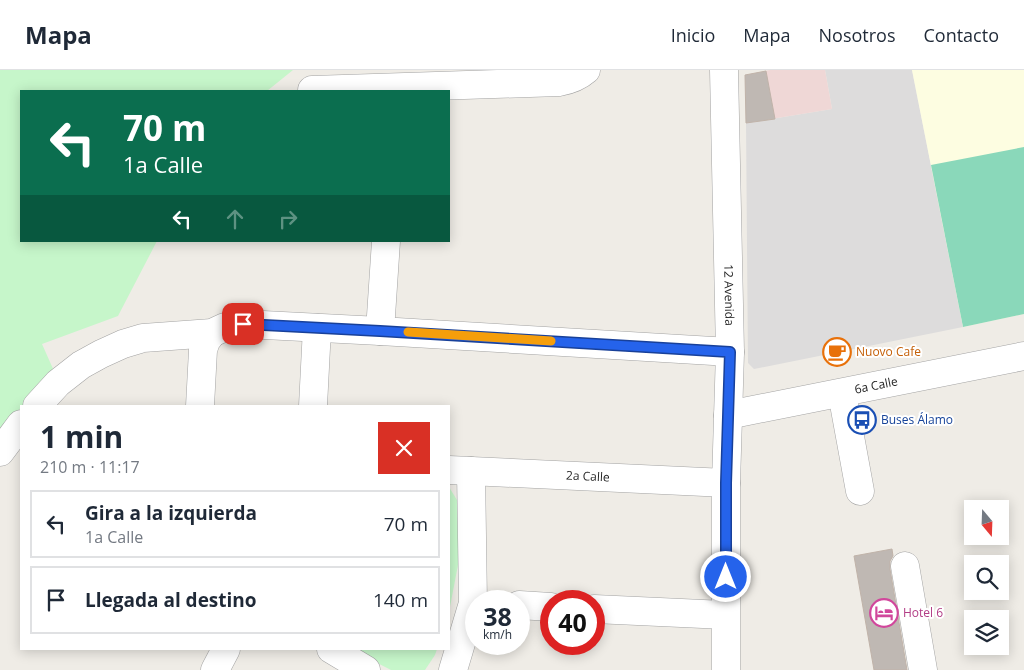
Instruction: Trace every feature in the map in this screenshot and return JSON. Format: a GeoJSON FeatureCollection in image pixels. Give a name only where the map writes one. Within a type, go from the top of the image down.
{"type":"FeatureCollection","features":[{"type":"Feature","properties":{"kind":"street"},"geometry":{"type":"LineString","coordinates":[[312,90],[559,82],[570,80],[586,70]]}},
{"type":"Feature","properties":{"kind":"street","name":"12 Avenida"},"geometry":{"type":"LineString","coordinates":[[724,70],[730,352],[726,483],[726,670]]}},
{"type":"Feature","properties":{"kind":"street"},"geometry":{"type":"LineString","coordinates":[[380,331],[386,242]]}},
{"type":"Feature","properties":{"kind":"street"},"geometry":{"type":"LineString","coordinates":[[38,405],[58,383],[81,365],[123,344],[143,338],[212,333],[225,327],[243,324],[730,352]]}},
{"type":"Feature","properties":{"kind":"street"},"geometry":{"type":"LineString","coordinates":[[313,405],[317,328]]}},
{"type":"Feature","properties":{"kind":"street"},"geometry":{"type":"LineString","coordinates":[[200,405],[203,350],[206,341],[212,333]]}},
{"type":"Feature","properties":{"kind":"street","name":"6a Calle"},"geometry":{"type":"LineString","coordinates":[[728,407],[842,393],[1024,341]]}},
{"type":"Feature","properties":{"kind":"street","name":"6a Calle"},"geometry":{"type":"LineString","coordinates":[[728,407],[925,368],[1024,356]]}},
{"type":"Feature","properties":{"kind":"street"},"geometry":{"type":"LineString","coordinates":[[842,393],[860,490]]}},
{"type":"Feature","properties":{"kind":"street"},"geometry":{"type":"LineString","coordinates":[[0,452],[20,425]]}},
{"type":"Feature","properties":{"kind":"street"},"geometry":{"type":"LineString","coordinates":[[460,470],[473,590]]}},
{"type":"Feature","properties":{"kind":"street","name":"2a Calle"},"geometry":{"type":"LineString","coordinates":[[460,470],[726,483]]}},
{"type":"Feature","properties":{"kind":"street"},"geometry":{"type":"LineString","coordinates":[[905,566],[923,670]]}},
{"type":"Feature","properties":{"kind":"street"},"geometry":{"type":"LineString","coordinates":[[605,610],[726,615]]}},
{"type":"Feature","properties":{"kind":"street"},"geometry":{"type":"LineString","coordinates":[[453,670],[465,632]]}},
{"type":"Feature","properties":{"kind":"street"},"geometry":{"type":"LineString","coordinates":[[215,670],[225,650]]}},
{"type":"Feature","properties":{"kind":"street"},"geometry":{"type":"LineString","coordinates":[[332,650],[366,670]]}},
{"type":"Feature","properties":{"kind":"shaded area"},"geometry":{"type":"Polygon","coordinates":[[[770,70],[825,70],[832,109],[746,123],[745,75],[770,70]]]}},
{"type":"Feature","properties":{"kind":"shaded area"},"geometry":{"type":"Polygon","coordinates":[[[825,70],[912,70],[963,327],[754,369],[748,363],[746,123],[832,109],[825,70]]]}},
{"type":"Feature","properties":{"kind":"shaded area"},"geometry":{"type":"Polygon","coordinates":[[[912,70],[1024,70],[1024,314],[963,327],[912,70]]]}},
{"type":"Feature","properties":{"kind":"green space"},"geometry":{"type":"Polygon","coordinates":[[[0,70],[293,70],[268,90],[20,90],[20,242],[156,242],[118,316],[42,344],[54,371],[23,405],[20,405],[20,409],[0,431],[0,70]]]}},
{"type":"Feature","properties":{"kind":"green space"},"geometry":{"type":"Polygon","coordinates":[[[1024,147],[1024,314],[963,327],[931,165],[1024,147]]]}},
{"type":"Feature","properties":{"kind":"green space"},"geometry":{"type":"Polygon","coordinates":[[[450,489],[457,500],[460,517],[458,565],[450,607],[450,489]]]}},
{"type":"Feature","properties":{"kind":"green space"},"geometry":{"type":"Polygon","coordinates":[[[352,650],[437,650],[425,670],[391,670],[352,650]]]}},
{"type":"Feature","properties":{"kind":"building"},"geometry":{"type":"Polygon","coordinates":[[[766,71],[775,119],[746,123],[745,75],[766,71]]]}},
{"type":"Feature","properties":{"kind":"building","name":"Hotel 6"},"geometry":{"type":"Polygon","coordinates":[[[892,549],[893,556],[890,561],[890,569],[907,670],[874,670],[854,556],[892,549]]]}},
{"type":"Feature","properties":{"kind":"slow traffic"},"geometry":{"type":"LineString","coordinates":[[408,332],[551,341]]}},
{"type":"Feature","properties":{"kind":"place","name":"Nuovo Cafe"},"geometry":{"type":"Point","coordinates":[837,352]}},
{"type":"Feature","properties":{"kind":"place","name":"Buses Álamo"},"geometry":{"type":"Point","coordinates":[862,420]}},
{"type":"Feature","properties":{"kind":"place","name":"Hotel 6"},"geometry":{"type":"Point","coordinates":[884,613]}},
{"type":"Feature","properties":{"kind":"route"},"geometry":{"type":"LineString","coordinates":[[243,324],[730,352],[726,483],[726,577]]}}]}
